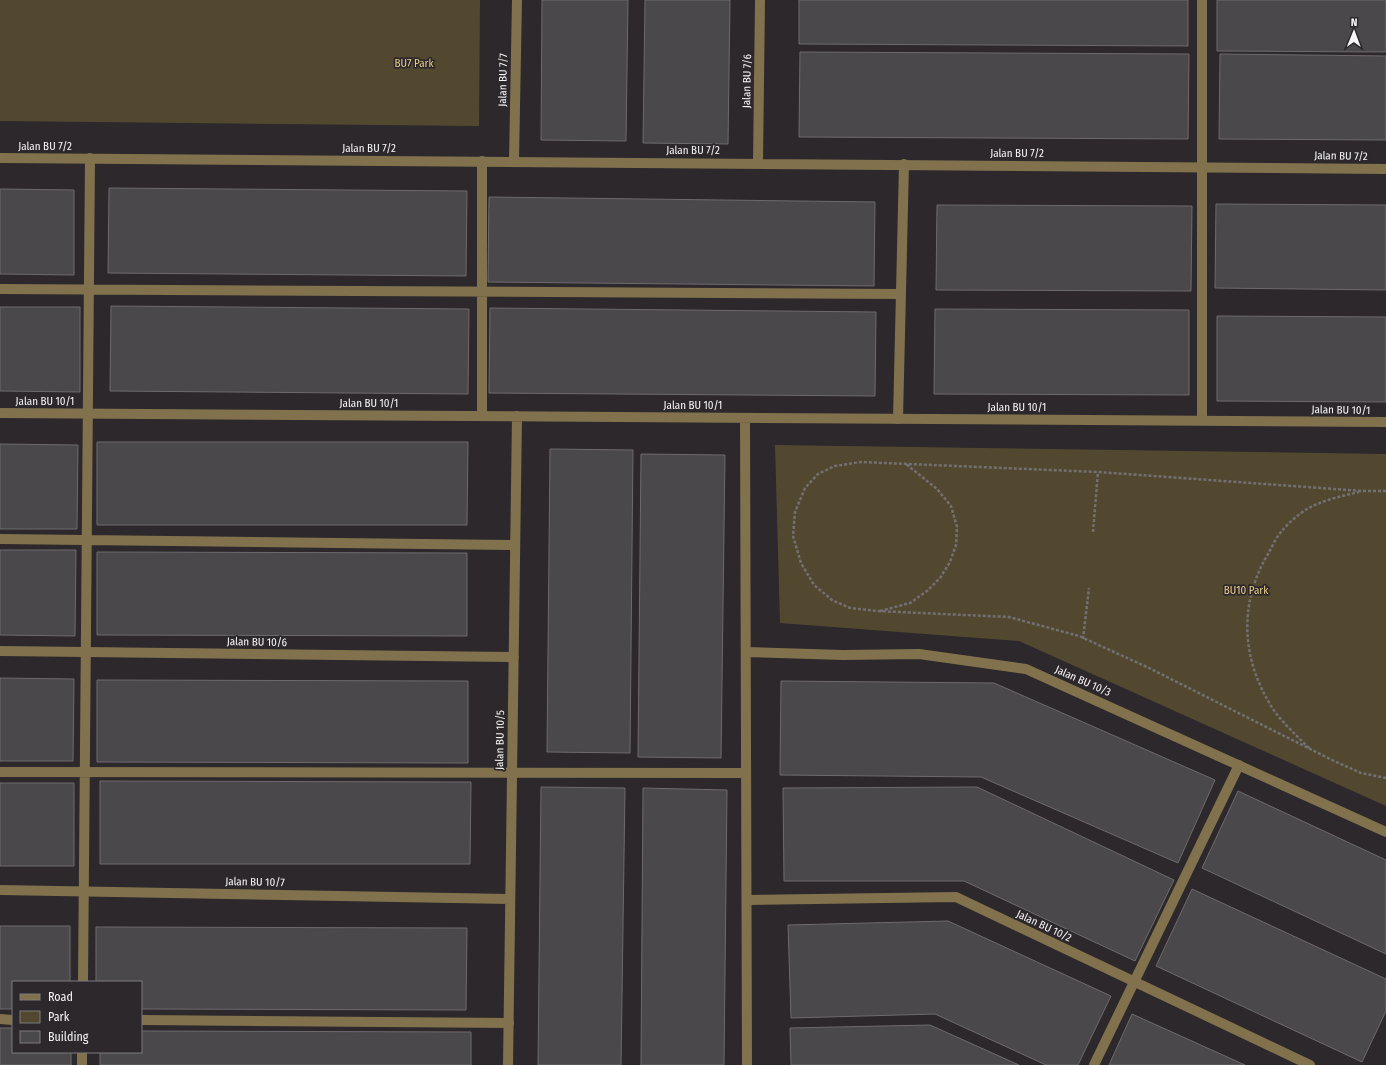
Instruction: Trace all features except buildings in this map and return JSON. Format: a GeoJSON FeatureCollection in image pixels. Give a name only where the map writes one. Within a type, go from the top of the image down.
{"type":"FeatureCollection","features":[{"type":"Feature","properties":{"kind":"street","name":"Jalan BU 7/7"},"geometry":{"type":"LineString","coordinates":[[514,161],[517,0]]}},
{"type":"Feature","properties":{"kind":"street","name":"Jalan BU 7/6"},"geometry":{"type":"LineString","coordinates":[[758,163],[760,0]]}},
{"type":"Feature","properties":{"kind":"street"},"geometry":{"type":"LineString","coordinates":[[1202,0],[1202,420]]}},
{"type":"Feature","properties":{"kind":"street","name":"Jalan BU 7/2"},"geometry":{"type":"LineString","coordinates":[[0,158],[1386,169]]}},
{"type":"Feature","properties":{"kind":"street"},"geometry":{"type":"LineString","coordinates":[[83,981],[90,158]]}},
{"type":"Feature","properties":{"kind":"street"},"geometry":{"type":"LineString","coordinates":[[482,161],[482,416]]}},
{"type":"Feature","properties":{"kind":"street"},"geometry":{"type":"LineString","coordinates":[[898,418],[904,164]]}},
{"type":"Feature","properties":{"kind":"street"},"geometry":{"type":"LineString","coordinates":[[0,289],[901,294]]}},
{"type":"Feature","properties":{"kind":"street","name":"Jalan BU 10/1"},"geometry":{"type":"LineString","coordinates":[[0,412],[1386,422]]}},
{"type":"Feature","properties":{"kind":"street","name":"Jalan BU 10/5"},"geometry":{"type":"LineString","coordinates":[[508,1065],[517,416]]}},
{"type":"Feature","properties":{"kind":"street"},"geometry":{"type":"LineString","coordinates":[[745,418],[747,1065]]}},
{"type":"Feature","properties":{"kind":"street"},"geometry":{"type":"LineString","coordinates":[[0,538],[515,545]]}},
{"type":"Feature","properties":{"kind":"street","name":"Jalan BU 10/6"},"geometry":{"type":"LineString","coordinates":[[0,651],[514,657]]}},
{"type":"Feature","properties":{"kind":"street","name":"Jalan BU 10/3"},"geometry":{"type":"LineString","coordinates":[[746,652],[843,655],[919,654],[1026,669],[1239,764],[1386,832]]}},
{"type":"Feature","properties":{"kind":"street"},"geometry":{"type":"LineString","coordinates":[[1094,1065],[1239,764]]}},
{"type":"Feature","properties":{"kind":"street"},"geometry":{"type":"LineString","coordinates":[[0,772],[746,773]]}},
{"type":"Feature","properties":{"kind":"street","name":"Jalan BU 10/7"},"geometry":{"type":"LineString","coordinates":[[0,890],[510,899]]}},
{"type":"Feature","properties":{"kind":"street","name":"Jalan BU 10/2"},"geometry":{"type":"LineString","coordinates":[[747,900],[956,897],[1310,1065]]}},
{"type":"Feature","properties":{"kind":"street"},"geometry":{"type":"LineString","coordinates":[[0,1019],[12,1020]]}},
{"type":"Feature","properties":{"kind":"street"},"geometry":{"type":"LineString","coordinates":[[142,1020],[508,1023]]}},
{"type":"Feature","properties":{"kind":"street"},"geometry":{"type":"LineString","coordinates":[[82,1053],[82,1065]]}},
{"type":"Feature","properties":{"kind":"path"},"geometry":{"type":"LineString","coordinates":[[1386,491],[1362,491],[1098,472],[861,462],[835,466],[818,474],[806,488],[795,512],[793,536],[801,563],[814,585],[832,600],[850,608],[877,611],[1009,617],[1084,639],[1147,667],[1312,751],[1361,773],[1386,778]]}},
{"type":"Feature","properties":{"kind":"path"},"geometry":{"type":"LineString","coordinates":[[877,611],[910,603],[927,591],[940,578],[950,562],[956,545],[957,526],[951,506],[938,489],[905,464]]}},
{"type":"Feature","properties":{"kind":"path"},"geometry":{"type":"LineString","coordinates":[[1093,532],[1098,472]]}},
{"type":"Feature","properties":{"kind":"path"},"geometry":{"type":"LineString","coordinates":[[1312,751],[1287,727],[1276,713],[1266,697],[1255,673],[1246,635],[1248,600],[1261,564],[1282,531],[1306,509],[1329,500],[1362,491]]}},
{"type":"Feature","properties":{"kind":"path"},"geometry":{"type":"LineString","coordinates":[[1084,639],[1089,588]]}},
{"type":"Feature","properties":{"kind":"green space","name":"BU7 Park"},"geometry":{"type":"Polygon","coordinates":[[[0,0],[480,0],[479,126],[0,121],[0,0]]]}},
{"type":"Feature","properties":{"kind":"green space","name":"BU10 Park"},"geometry":{"type":"Polygon","coordinates":[[[775,445],[1386,454],[1386,806],[1019,641],[780,623],[775,445]]]}}]}
